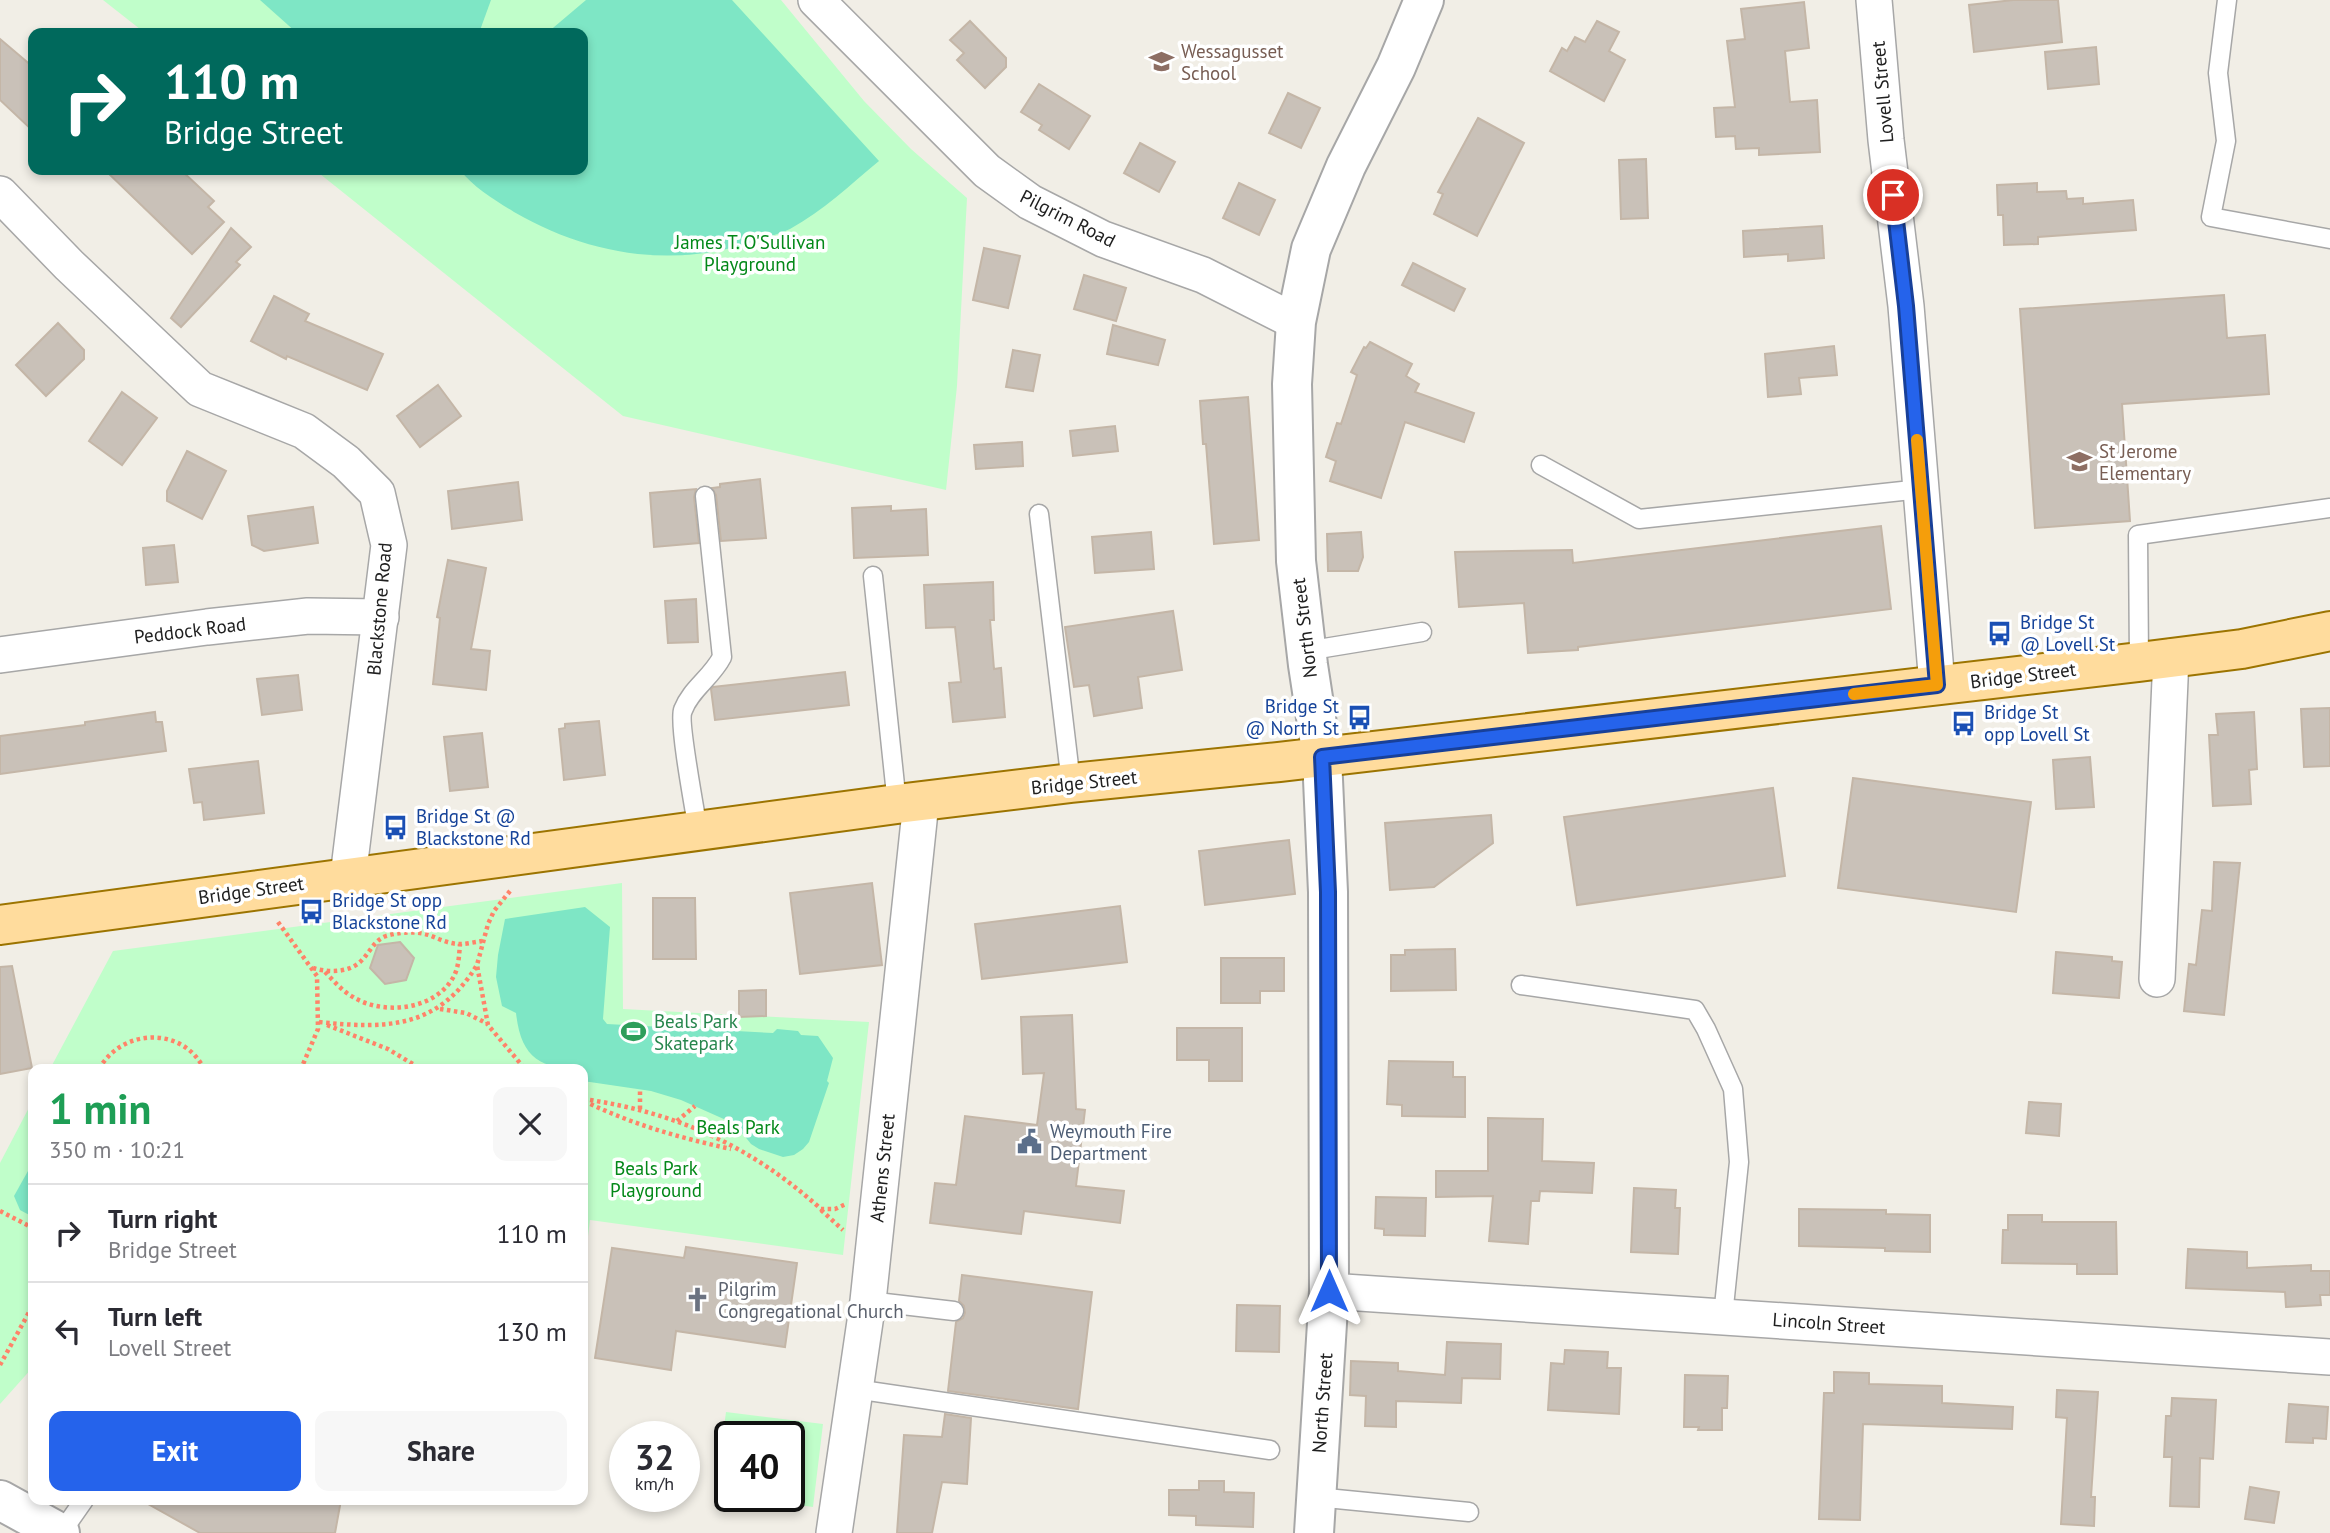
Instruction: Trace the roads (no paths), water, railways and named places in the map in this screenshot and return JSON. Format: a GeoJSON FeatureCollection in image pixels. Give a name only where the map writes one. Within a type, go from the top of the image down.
{"type":"FeatureCollection","features":[{"type":"Feature","properties":{"kind":"main road","name":"Bridge Street"},"geometry":{"type":"LineString","coordinates":[[0,925],[909,803],[2242,649],[2330,631]]}},
{"type":"Feature","properties":{"kind":"street","name":"Pilgrim Road"},"geometry":{"type":"LineString","coordinates":[[816,0],[987,171],[1030,202],[1103,239],[1203,275],[1296,322]]}},
{"type":"Feature","properties":{"kind":"street","name":"North Street"},"geometry":{"type":"LineString","coordinates":[[1315,1515],[1329,1291],[1328,892],[1322,757],[1296,561],[1292,384],[1296,322],[1311,249],[1346,166],[1396,67],[1424,0]]}},
{"type":"Feature","properties":{"kind":"street","name":"Lovell Street"},"geometry":{"type":"LineString","coordinates":[[1874,0],[1886,140],[1906,306],[1937,685]]}},
{"type":"Feature","properties":{"kind":"street","name":"Blackstone Road"},"geometry":{"type":"LineString","coordinates":[[0,194],[69,265],[200,389],[304,431],[346,462],[377,493],[389,545],[348,877]]}},
{"type":"Feature","properties":{"kind":"street","name":"Peddock Road"},"geometry":{"type":"LineString","coordinates":[[0,655],[308,616],[381,617]]}},
{"type":"Feature","properties":{"kind":"street"},"geometry":{"type":"LineString","coordinates":[[2155,659],[2157,979]]}},
{"type":"Feature","properties":{"kind":"street","name":"Athens Street"},"geometry":{"type":"LineString","coordinates":[[834,1533],[868,1301],[909,803]]}},
{"type":"Feature","properties":{"kind":"street","name":"Lincoln Street"},"geometry":{"type":"LineString","coordinates":[[1329,1291],[2330,1357]]}},
{"type":"Feature","properties":{"kind":"street"},"geometry":{"type":"LineString","coordinates":[[0,1500],[60,1533]]}},
{"type":"Feature","properties":{"kind":"lane"},"geometry":{"type":"LineString","coordinates":[[2227,0],[2218,72],[2226,141],[2211,217],[2330,239]]}},
{"type":"Feature","properties":{"kind":"lane"},"geometry":{"type":"LineString","coordinates":[[1541,465],[1639,519],[1921,489]]}},
{"type":"Feature","properties":{"kind":"lane"},"geometry":{"type":"LineString","coordinates":[[698,830],[681,713],[691,693],[715,671],[722,657],[705,496]]}},
{"type":"Feature","properties":{"kind":"lane"},"geometry":{"type":"LineString","coordinates":[[2155,659],[2138,535],[2330,508]]}},
{"type":"Feature","properties":{"kind":"lane"},"geometry":{"type":"LineString","coordinates":[[1039,514],[1071,783]]}},
{"type":"Feature","properties":{"kind":"lane"},"geometry":{"type":"LineString","coordinates":[[873,576],[909,803]]}},
{"type":"Feature","properties":{"kind":"lane"},"geometry":{"type":"LineString","coordinates":[[1306,651],[1422,632]]}},
{"type":"Feature","properties":{"kind":"lane"},"geometry":{"type":"LineString","coordinates":[[1521,985],[1695,1010],[1733,1089],[1739,1162],[1723,1316]]}},
{"type":"Feature","properties":{"kind":"lane"},"geometry":{"type":"LineString","coordinates":[[868,1301],[954,1311]]}},
{"type":"Feature","properties":{"kind":"lane"},"geometry":{"type":"LineString","coordinates":[[855,1389],[1270,1450]]}},
{"type":"Feature","properties":{"kind":"lane"},"geometry":{"type":"LineString","coordinates":[[60,1533],[80,1505]]}},
{"type":"Feature","properties":{"kind":"lane"},"geometry":{"type":"LineString","coordinates":[[1315,1515],[1469,1512]]}},
{"type":"Feature","properties":{"kind":"place","name":"Wessagusset School"},"geometry":{"type":"Point","coordinates":[1161,62]}},
{"type":"Feature","properties":{"kind":"place","name":"St Jerome Elementary"},"geometry":{"type":"Point","coordinates":[2079,462]}},
{"type":"Feature","properties":{"kind":"place","name":"Bridge St @ Lovell St"},"geometry":{"type":"Point","coordinates":[2000,633]}},
{"type":"Feature","properties":{"kind":"place","name":"Bridge St @ North St"},"geometry":{"type":"Point","coordinates":[1359,717]}},
{"type":"Feature","properties":{"kind":"place","name":"Bridge St opp Lovell St"},"geometry":{"type":"Point","coordinates":[1964,723]}},
{"type":"Feature","properties":{"kind":"place","name":"Bridge St @ Blackstone Rd"},"geometry":{"type":"Point","coordinates":[396,827]}},
{"type":"Feature","properties":{"kind":"place","name":"Bridge St opp Blackstone Rd"},"geometry":{"type":"Point","coordinates":[312,911]}},
{"type":"Feature","properties":{"kind":"place","name":"Beals Park Skatepark"},"geometry":{"type":"Point","coordinates":[634,1032]}},
{"type":"Feature","properties":{"kind":"place","name":"Weymouth Fire Department"},"geometry":{"type":"Point","coordinates":[1030,1142]}},
{"type":"Feature","properties":{"kind":"place","name":"Pilgrim Congregational Church"},"geometry":{"type":"Point","coordinates":[698,1300]}},
{"type":"Feature","properties":{"kind":"park label","name":"James T. O'Sullivan Playground"},"geometry":{"type":"Point","coordinates":[750,253]}},
{"type":"Feature","properties":{"kind":"park label","name":"Beals Park"},"geometry":{"type":"Point","coordinates":[738,1127]}},
{"type":"Feature","properties":{"kind":"park label","name":"Beals Park Playground"},"geometry":{"type":"Point","coordinates":[656,1179]}}]}
